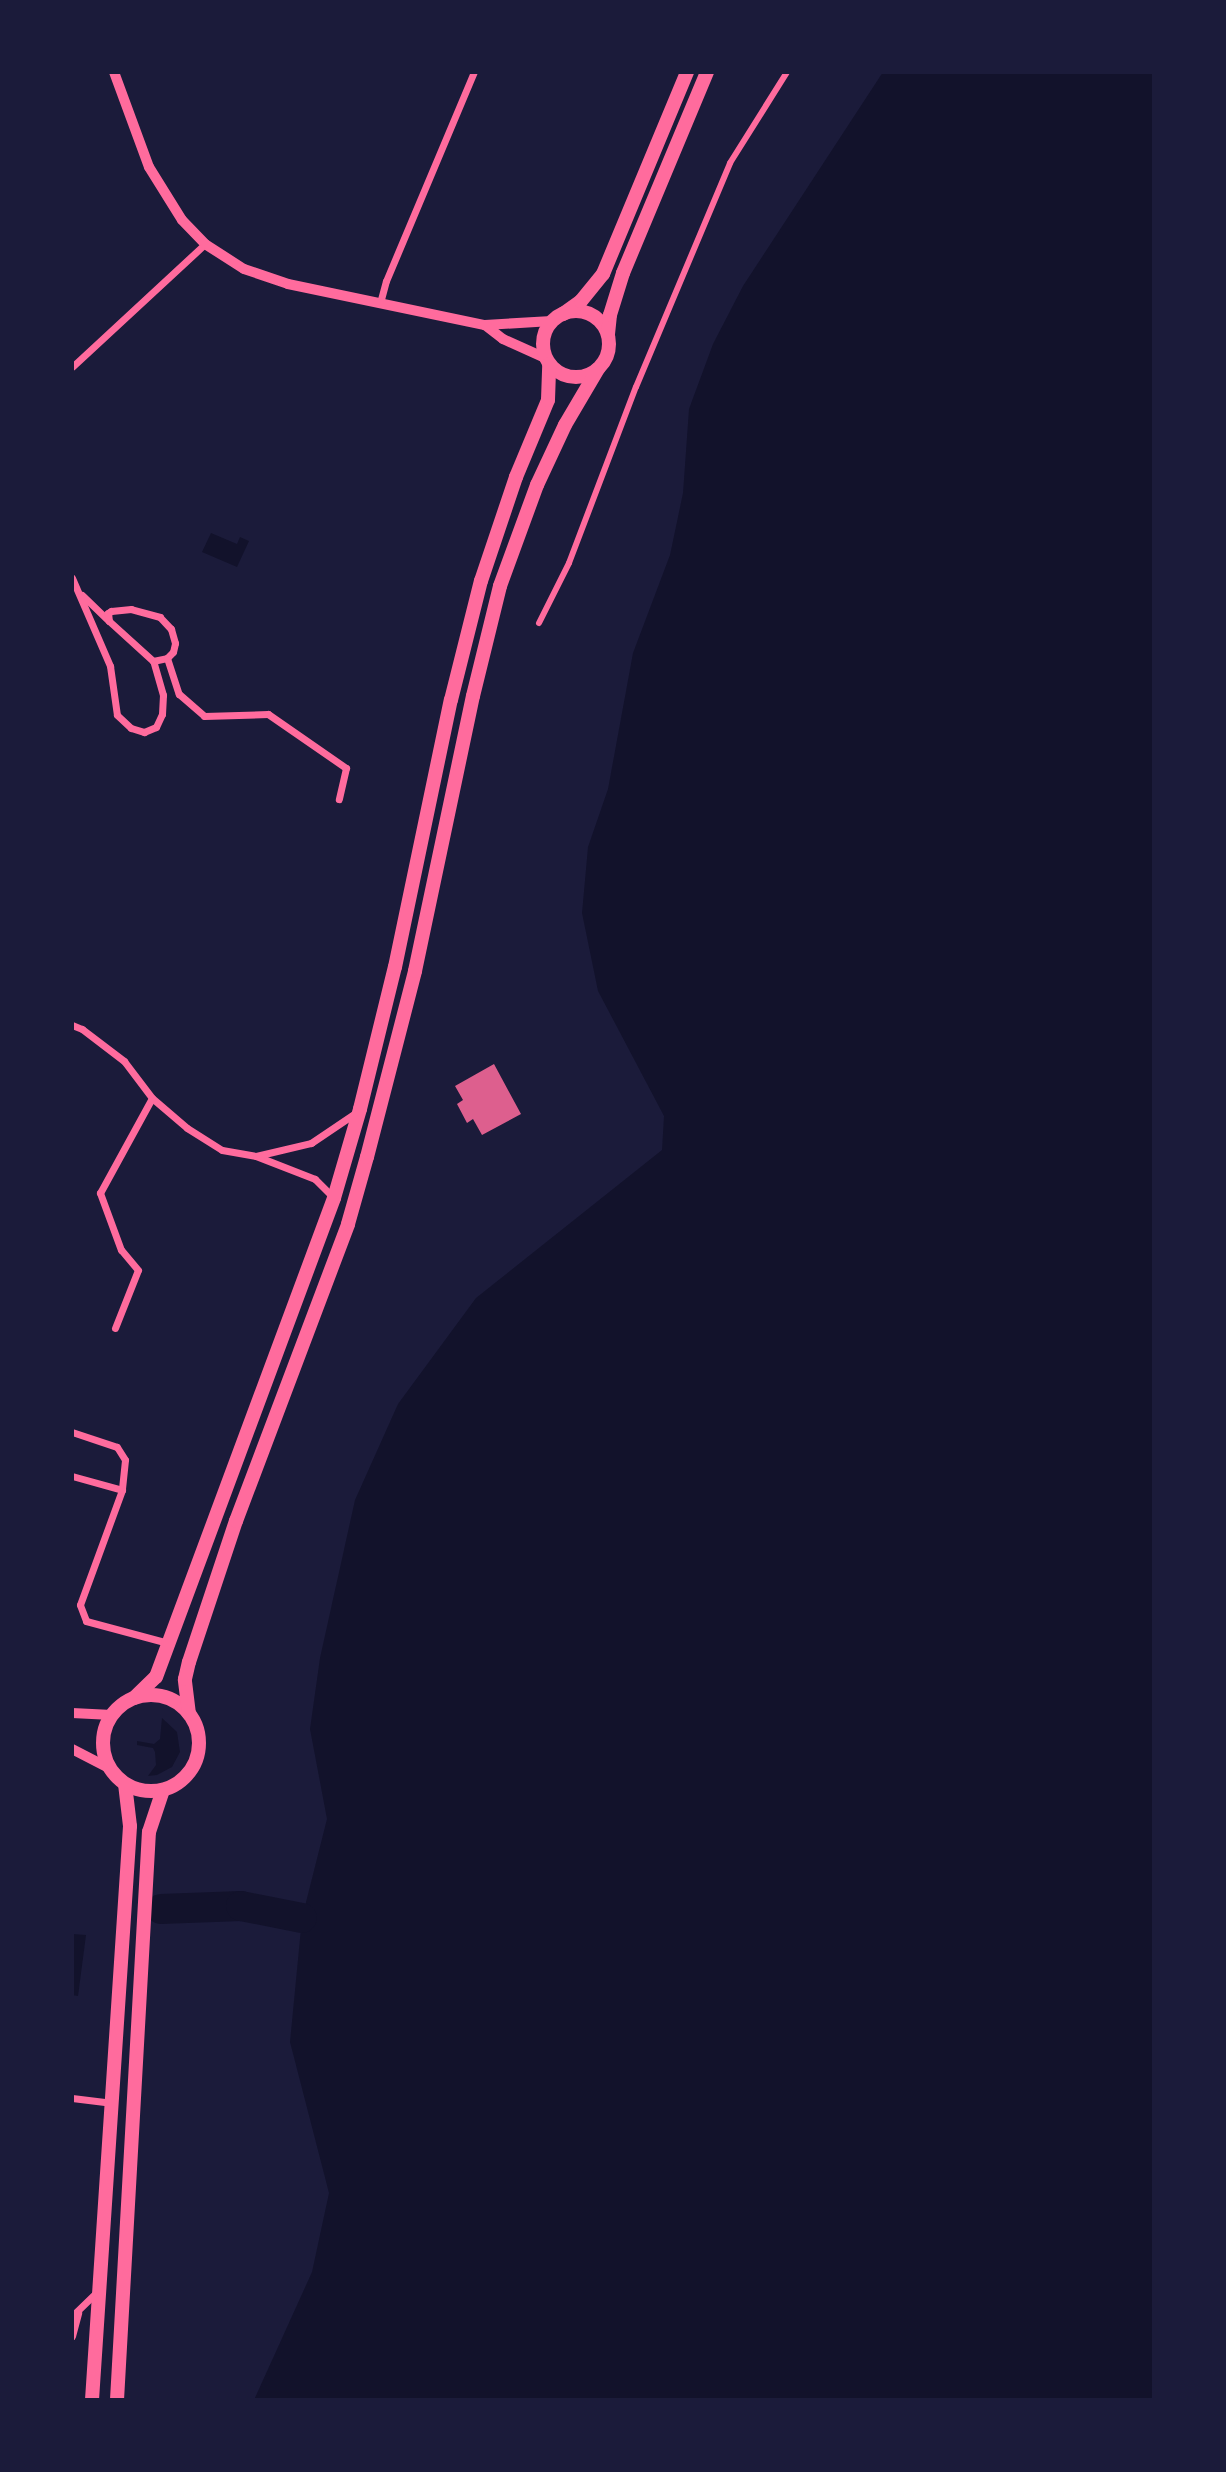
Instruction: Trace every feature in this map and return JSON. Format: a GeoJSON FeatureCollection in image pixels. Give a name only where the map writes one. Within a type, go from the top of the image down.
{"type":"FeatureCollection","features":[{"type":"Feature","properties":{"kind":"main road"},"geometry":{"type":"LineString","coordinates":[[134,1698],[149,1695],[178,1703],[189,1714],[197,1728],[197,1759],[189,1773],[178,1783],[163,1790],[137,1790],[125,1784],[109,1768],[103,1743],[105,1728],[112,1715],[156,1678],[334,1198],[360,1109],[409,902],[451,700],[481,581],[516,477],[548,400],[547,361],[543,339],[557,317],[581,301],[603,274],[687,72]]}},
{"type":"Feature","properties":{"kind":"main road"},"geometry":{"type":"LineString","coordinates":[[189,1714],[185,1679],[189,1662],[241,1508],[348,1224],[368,1157],[415,971],[473,696],[500,586],[537,485],[565,425],[607,357],[610,314],[623,273],[708,72]]}},
{"type":"Feature","properties":{"kind":"main road"},"geometry":{"type":"LineString","coordinates":[[557,317],[574,311],[595,317],[608,334]]}},
{"type":"Feature","properties":{"kind":"main road"},"geometry":{"type":"LineString","coordinates":[[547,361],[567,377],[589,375],[598,369]]}},
{"type":"Feature","properties":{"kind":"main road"},"geometry":{"type":"LineString","coordinates":[[92,2400],[97,2293],[114,2103],[130,1826],[125,1784]]}},
{"type":"Feature","properties":{"kind":"main road"},"geometry":{"type":"LineString","coordinates":[[117,2400],[149,1832],[163,1790]]}},
{"type":"Feature","properties":{"kind":"street"},"geometry":{"type":"LineString","coordinates":[[114,72],[149,167],[181,219],[205,244],[255,273],[288,284],[485,326],[557,317]]}},
{"type":"Feature","properties":{"kind":"street"},"geometry":{"type":"LineString","coordinates":[[380,303],[386,281],[474,72]]}},
{"type":"Feature","properties":{"kind":"street"},"geometry":{"type":"LineString","coordinates":[[539,623],[569,563],[636,387],[730,163],[787,72]]}},
{"type":"Feature","properties":{"kind":"street"},"geometry":{"type":"LineString","coordinates":[[72,367],[205,244]]}},
{"type":"Feature","properties":{"kind":"street"},"geometry":{"type":"LineString","coordinates":[[485,326],[503,339],[547,361]]}},
{"type":"Feature","properties":{"kind":"street"},"geometry":{"type":"LineString","coordinates":[[72,578],[77,590],[110,666],[117,715],[131,728],[144,732],[156,727],[162,713],[163,695],[153,662],[77,590]]}},
{"type":"Feature","properties":{"kind":"street"},"geometry":{"type":"LineString","coordinates":[[109,621],[108,613],[111,611],[131,609],[160,617],[171,629],[174,643],[167,658],[179,694],[204,716],[268,715],[346,768],[339,799]]}},
{"type":"Feature","properties":{"kind":"street"},"geometry":{"type":"LineString","coordinates":[[153,662],[167,658]]}},
{"type":"Feature","properties":{"kind":"street"},"geometry":{"type":"LineString","coordinates":[[72,1025],[82,1029],[124,1061],[152,1098],[187,1128],[222,1150],[256,1156],[315,1179],[334,1198]]}},
{"type":"Feature","properties":{"kind":"street"},"geometry":{"type":"LineString","coordinates":[[115,1328],[138,1270],[121,1250],[100,1194],[152,1098]]}},
{"type":"Feature","properties":{"kind":"street"},"geometry":{"type":"LineString","coordinates":[[256,1156],[311,1143],[360,1109]]}},
{"type":"Feature","properties":{"kind":"street"},"geometry":{"type":"LineString","coordinates":[[72,1432],[117,1447],[125,1461],[122,1490],[79,1605],[86,1620],[169,1643]]}},
{"type":"Feature","properties":{"kind":"street"},"geometry":{"type":"LineString","coordinates":[[72,1476],[122,1490]]}},
{"type":"Feature","properties":{"kind":"street"},"geometry":{"type":"LineString","coordinates":[[72,1713],[112,1715]]}},
{"type":"Feature","properties":{"kind":"street"},"geometry":{"type":"LineString","coordinates":[[72,1749],[109,1768]]}},
{"type":"Feature","properties":{"kind":"street"},"geometry":{"type":"LineString","coordinates":[[72,2098],[114,2103]]}},
{"type":"Feature","properties":{"kind":"street"},"geometry":{"type":"LineString","coordinates":[[72,2336],[75,2314],[97,2293]]}},
{"type":"Feature","properties":{"kind":"shaded area"},"geometry":{"type":"Polygon","coordinates":[[[883,72],[1154,72],[1154,2400],[254,2400],[312,2272],[329,2193],[290,2042],[302,1918],[327,1819],[310,1729],[320,1658],[355,1500],[398,1404],[476,1298],[662,1150],[664,1116],[598,991],[582,913],[588,847],[608,789],[633,653],[670,555],[683,493],[689,409],[713,344],[743,286],[883,72]]]}},
{"type":"Feature","properties":{"kind":"shaded area"},"geometry":{"type":"Polygon","coordinates":[[[211,533],[237,544],[240,537],[249,541],[237,567],[202,552],[211,533]]]}},
{"type":"Feature","properties":{"kind":"shaded area"},"geometry":{"type":"Polygon","coordinates":[[[162,1718],[177,1732],[180,1752],[172,1767],[157,1775],[148,1776],[156,1765],[155,1752],[153,1748],[137,1745],[137,1741],[154,1744],[160,1739],[162,1718]]]}},
{"type":"Feature","properties":{"kind":"shaded area"},"geometry":{"type":"Polygon","coordinates":[[[72,1934],[86,1935],[78,1996],[72,1995],[72,1934]]]}},
{"type":"Feature","properties":{"kind":"building"},"geometry":{"type":"Polygon","coordinates":[[[494,1064],[521,1114],[482,1135],[473,1119],[467,1123],[457,1104],[463,1100],[455,1086],[494,1064]]]}},
{"type":"Feature","properties":{"kind":"waterway"},"geometry":{"type":"LineString","coordinates":[[161,1909],[241,1906],[302,1918]]}}]}
